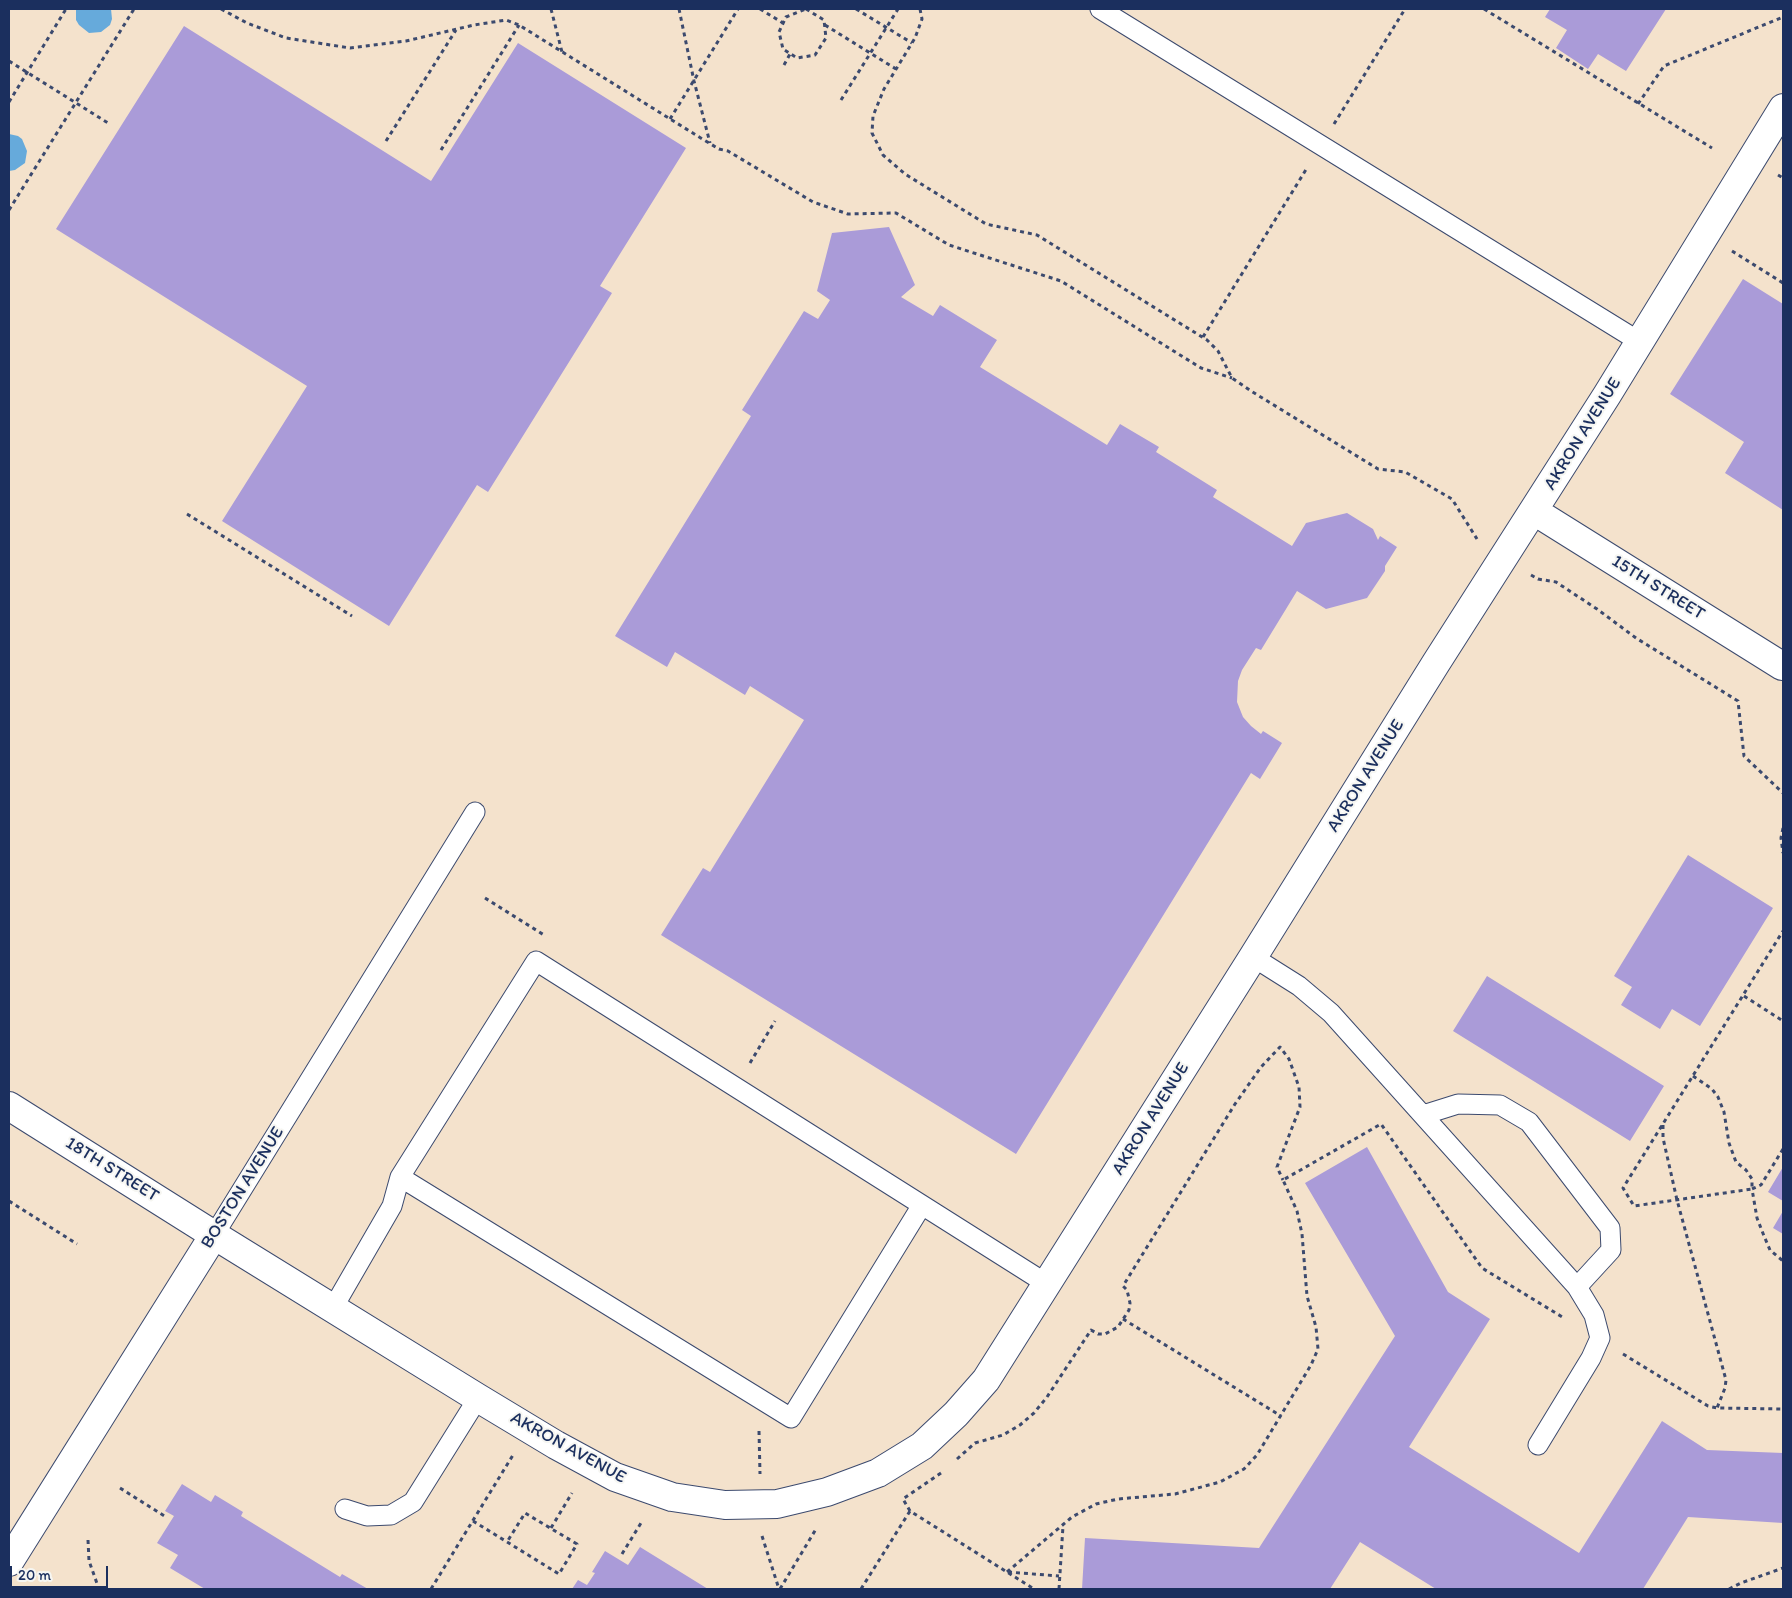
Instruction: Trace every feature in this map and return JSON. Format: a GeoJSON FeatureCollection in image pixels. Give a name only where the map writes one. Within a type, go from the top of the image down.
{"type":"FeatureCollection","features":[{"type":"Feature","properties":{"kind":"street","name":"AKRON AVENUE"},"geometry":{"type":"LineString","coordinates":[[214,1235],[556,1445],[615,1477],[672,1497],[726,1505],[777,1504],[827,1492],[878,1473],[922,1446],[956,1414],[986,1380],[1640,342],[1783,108]]}},
{"type":"Feature","properties":{"kind":"street","name":"15TH STREET"},"geometry":{"type":"LineString","coordinates":[[1534,510],[1783,668]]}},
{"type":"Feature","properties":{"kind":"street","name":"18TH STREET"},"geometry":{"type":"LineString","coordinates":[[9,1106],[214,1235]]}},
{"type":"Feature","properties":{"kind":"street","name":"BOSTON AVENUE"},"geometry":{"type":"LineString","coordinates":[[9,1562],[214,1235]]}},
{"type":"Feature","properties":{"kind":"lane"},"geometry":{"type":"LineString","coordinates":[[1100,9],[1640,342]]}},
{"type":"Feature","properties":{"kind":"lane","name":"BOSTON AVENUE"},"geometry":{"type":"LineString","coordinates":[[214,1235],[475,812]]}},
{"type":"Feature","properties":{"kind":"lane"},"geometry":{"type":"LineString","coordinates":[[1253,957],[1299,986],[1331,1013],[1577,1287],[1594,1315],[1599,1340],[1592,1358],[1538,1445]]}},
{"type":"Feature","properties":{"kind":"lane"},"geometry":{"type":"LineString","coordinates":[[333,1308],[392,1206],[400,1177],[536,961],[1047,1284]]}},
{"type":"Feature","properties":{"kind":"lane"},"geometry":{"type":"LineString","coordinates":[[1424,1116],[1458,1104],[1500,1105],[1529,1122],[1610,1228],[1611,1250],[1577,1287]]}},
{"type":"Feature","properties":{"kind":"lane"},"geometry":{"type":"LineString","coordinates":[[400,1177],[791,1418],[922,1205]]}},
{"type":"Feature","properties":{"kind":"lane"},"geometry":{"type":"LineString","coordinates":[[344,1509],[367,1516],[391,1516],[413,1502],[478,1398]]}},
{"type":"Feature","properties":{"kind":"path"},"geometry":{"type":"LineString","coordinates":[[9,102],[66,9]]}},
{"type":"Feature","properties":{"kind":"path"},"geometry":{"type":"LineString","coordinates":[[9,210],[134,9]]}},
{"type":"Feature","properties":{"kind":"path"},"geometry":{"type":"LineString","coordinates":[[221,9],[247,23],[286,38],[350,48],[406,41],[506,20],[519,25],[719,149],[728,151],[813,202],[848,214],[896,213],[949,245],[1061,281],[1201,368],[1232,378],[1378,469],[1405,472],[1452,499],[1478,540]]}},
{"type":"Feature","properties":{"kind":"path"},"geometry":{"type":"LineString","coordinates":[[551,9],[562,52]]}},
{"type":"Feature","properties":{"kind":"path"},"geometry":{"type":"LineString","coordinates":[[679,9],[694,81],[710,143]]}},
{"type":"Feature","properties":{"kind":"path"},"geometry":{"type":"LineString","coordinates":[[670,119],[738,9]]}},
{"type":"Feature","properties":{"kind":"path"},"geometry":{"type":"LineString","coordinates":[[760,9],[783,23]]}},
{"type":"Feature","properties":{"kind":"path"},"geometry":{"type":"LineString","coordinates":[[806,9],[824,20],[826,38],[815,55],[797,58],[783,49],[779,32],[783,23],[786,17],[806,9]]}},
{"type":"Feature","properties":{"kind":"path"},"geometry":{"type":"LineString","coordinates":[[815,14],[818,9]]}},
{"type":"Feature","properties":{"kind":"path"},"geometry":{"type":"LineString","coordinates":[[856,9],[912,43]]}},
{"type":"Feature","properties":{"kind":"path"},"geometry":{"type":"LineString","coordinates":[[841,100],[898,9]]}},
{"type":"Feature","properties":{"kind":"path"},"geometry":{"type":"LineString","coordinates":[[920,9],[922,20],[912,43],[884,89],[873,116],[872,133],[883,155],[905,174],[986,224],[1037,235],[1203,337],[1218,351],[1232,378]]}},
{"type":"Feature","properties":{"kind":"path"},"geometry":{"type":"LineString","coordinates":[[1203,337],[1405,9]]}},
{"type":"Feature","properties":{"kind":"path"},"geometry":{"type":"LineString","coordinates":[[1484,9],[1712,148]]}},
{"type":"Feature","properties":{"kind":"path"},"geometry":{"type":"LineString","coordinates":[[1638,104],[1664,66],[1783,17]]}},
{"type":"Feature","properties":{"kind":"path"},"geometry":{"type":"LineString","coordinates":[[825,24],[896,69]]}},
{"type":"Feature","properties":{"kind":"path"},"geometry":{"type":"LineString","coordinates":[[441,150],[519,25]]}},
{"type":"Feature","properties":{"kind":"path"},"geometry":{"type":"LineString","coordinates":[[386,141],[456,29]]}},
{"type":"Feature","properties":{"kind":"path"},"geometry":{"type":"LineString","coordinates":[[784,65],[790,54]]}},
{"type":"Feature","properties":{"kind":"path"},"geometry":{"type":"LineString","coordinates":[[9,61],[108,123]]}},
{"type":"Feature","properties":{"kind":"path"},"geometry":{"type":"LineString","coordinates":[[1778,175],[1783,178]]}},
{"type":"Feature","properties":{"kind":"path"},"geometry":{"type":"LineString","coordinates":[[1732,251],[1783,283]]}},
{"type":"Feature","properties":{"kind":"path"},"geometry":{"type":"LineString","coordinates":[[187,514],[352,616]]}},
{"type":"Feature","properties":{"kind":"path"},"geometry":{"type":"LineString","coordinates":[[1531,575],[1538,579],[1556,582],[1644,643],[1738,701],[1744,756],[1783,793]]}},
{"type":"Feature","properties":{"kind":"path"},"geometry":{"type":"LineString","coordinates":[[1783,828],[1781,838],[1783,853]]}},
{"type":"Feature","properties":{"kind":"path"},"geometry":{"type":"LineString","coordinates":[[485,898],[549,938]]}},
{"type":"Feature","properties":{"kind":"path"},"geometry":{"type":"LineString","coordinates":[[1783,931],[1623,1188],[1634,1206],[1752,1189],[1761,1185],[1783,1150]]}},
{"type":"Feature","properties":{"kind":"path"},"geometry":{"type":"LineString","coordinates":[[1744,996],[1783,1021]]}},
{"type":"Feature","properties":{"kind":"path"},"geometry":{"type":"LineString","coordinates":[[750,1064],[775,1021]]}},
{"type":"Feature","properties":{"kind":"path"},"geometry":{"type":"LineString","coordinates":[[955,1460],[975,1443],[1003,1435],[1034,1413],[1047,1397],[1091,1330],[1098,1334],[1105,1334],[1118,1327],[1129,1310],[1130,1303],[1127,1290],[1122,1286],[1234,1104],[1280,1046],[1289,1059],[1300,1087],[1300,1107],[1277,1167],[1297,1211],[1302,1234],[1307,1296],[1316,1327],[1318,1349],[1311,1365],[1257,1455],[1244,1469],[1220,1482],[1175,1494],[1118,1499],[1096,1504],[1072,1518],[1007,1572]]}},
{"type":"Feature","properties":{"kind":"path"},"geometry":{"type":"LineString","coordinates":[[1693,1076],[1712,1089],[1718,1097],[1724,1112],[1729,1143],[1736,1162],[1746,1170],[1752,1179],[1756,1218],[1770,1250],[1783,1262]]}},
{"type":"Feature","properties":{"kind":"path"},"geometry":{"type":"LineString","coordinates":[[1283,1180],[1381,1124],[1482,1268]]}},
{"type":"Feature","properties":{"kind":"path"},"geometry":{"type":"LineString","coordinates":[[1663,1125],[1663,1138],[1677,1200],[1726,1380],[1717,1408],[1783,1409]]}},
{"type":"Feature","properties":{"kind":"path"},"geometry":{"type":"LineString","coordinates":[[9,1202],[77,1244]]}},
{"type":"Feature","properties":{"kind":"path"},"geometry":{"type":"LineString","coordinates":[[1123,1319],[1281,1416]]}},
{"type":"Feature","properties":{"kind":"path"},"geometry":{"type":"LineString","coordinates":[[431,1589],[513,1455]]}},
{"type":"Feature","properties":{"kind":"path"},"geometry":{"type":"LineString","coordinates":[[943,1471],[903,1499],[910,1511],[1034,1589]]}},
{"type":"Feature","properties":{"kind":"path"},"geometry":{"type":"LineString","coordinates":[[120,1488],[166,1517]]}},
{"type":"Feature","properties":{"kind":"path"},"geometry":{"type":"LineString","coordinates":[[551,1528],[572,1493]]}},
{"type":"Feature","properties":{"kind":"path"},"geometry":{"type":"LineString","coordinates":[[861,1589],[910,1511]]}},
{"type":"Feature","properties":{"kind":"path"},"geometry":{"type":"LineString","coordinates":[[473,1521],[507,1542],[559,1574],[577,1544],[525,1513],[507,1542]]}},
{"type":"Feature","properties":{"kind":"path"},"geometry":{"type":"LineString","coordinates":[[622,1554],[640,1523]]}},
{"type":"Feature","properties":{"kind":"path"},"geometry":{"type":"LineString","coordinates":[[1059,1589],[1063,1526]]}},
{"type":"Feature","properties":{"kind":"path"},"geometry":{"type":"LineString","coordinates":[[779,1589],[816,1529]]}},
{"type":"Feature","properties":{"kind":"path"},"geometry":{"type":"LineString","coordinates":[[88,1540],[89,1560],[99,1589]]}},
{"type":"Feature","properties":{"kind":"path"},"geometry":{"type":"LineString","coordinates":[[1729,1589],[1783,1568]]}},
{"type":"Feature","properties":{"kind":"path"},"geometry":{"type":"LineString","coordinates":[[1007,1572],[1059,1576]]}},
{"type":"Feature","properties":{"kind":"water"},"geometry":{"type":"Polygon","coordinates":[[[76,9],[111,9],[112,19],[110,25],[101,32],[89,33],[76,20],[76,9]]]}},
{"type":"Feature","properties":{"kind":"water"},"geometry":{"type":"Polygon","coordinates":[[[9,134],[22,139],[27,151],[25,163],[15,170],[9,171],[9,134]]]}},
{"type":"Feature","properties":{"kind":"building"},"geometry":{"type":"Polygon","coordinates":[[[1550,9],[1666,9],[1626,71],[1598,54],[1588,69],[1556,48],[1567,30],[1545,17],[1550,9]]]}},
{"type":"Feature","properties":{"kind":"building"},"geometry":{"type":"Polygon","coordinates":[[[184,26],[431,181],[518,43],[686,148],[600,286],[612,293],[488,492],[477,485],[389,626],[222,521],[307,386],[56,229],[184,26]]]}},
{"type":"Feature","properties":{"kind":"building"},"geometry":{"type":"Polygon","coordinates":[[[889,227],[915,285],[901,297],[933,316],[940,305],[997,340],[980,367],[1107,445],[1120,424],[1159,447],[1156,452],[1217,490],[1213,497],[1292,546],[1306,523],[1347,513],[1373,529],[1378,540],[1380,536],[1397,547],[1385,566],[1385,571],[1367,598],[1326,609],[1297,591],[1261,650],[1256,648],[1242,670],[1238,681],[1237,702],[1243,717],[1261,734],[1263,731],[1282,743],[1260,779],[1251,773],[1016,1154],[661,935],[703,868],[710,872],[804,720],[750,686],[745,695],[675,652],[667,667],[615,636],[751,416],[742,410],[804,311],[818,319],[830,300],[817,291],[832,233],[889,227]]]}},
{"type":"Feature","properties":{"kind":"building"},"geometry":{"type":"Polygon","coordinates":[[[1743,279],[1783,304],[1783,510],[1725,473],[1744,442],[1670,394],[1743,279]]]}},
{"type":"Feature","properties":{"kind":"building"},"geometry":{"type":"Polygon","coordinates":[[[1688,855],[1773,908],[1700,1026],[1672,1009],[1660,1029],[1621,1005],[1632,987],[1614,976],[1688,855]]]}},
{"type":"Feature","properties":{"kind":"building"},"geometry":{"type":"Polygon","coordinates":[[[1487,976],[1664,1086],[1630,1141],[1453,1031],[1487,976]]]}},
{"type":"Feature","properties":{"kind":"building"},"geometry":{"type":"Polygon","coordinates":[[[1367,1147],[1448,1292],[1490,1319],[1409,1447],[1579,1553],[1662,1421],[1707,1450],[1783,1453],[1783,1523],[1688,1517],[1643,1589],[1436,1589],[1360,1542],[1330,1589],[1082,1589],[1085,1538],[1259,1548],[1395,1336],[1305,1183],[1367,1147]]]}},
{"type":"Feature","properties":{"kind":"building"},"geometry":{"type":"Polygon","coordinates":[[[1783,1167],[1783,1201],[1768,1192],[1783,1167]]]}},
{"type":"Feature","properties":{"kind":"building"},"geometry":{"type":"Polygon","coordinates":[[[1783,1211],[1783,1234],[1773,1228],[1783,1211]]]}},
{"type":"Feature","properties":{"kind":"building"},"geometry":{"type":"Polygon","coordinates":[[[182,1484],[211,1502],[215,1495],[243,1512],[241,1516],[340,1577],[342,1574],[368,1589],[205,1589],[170,1568],[178,1555],[157,1543],[174,1516],[165,1511],[182,1484]]]}},
{"type":"Feature","properties":{"kind":"building"},"geometry":{"type":"Polygon","coordinates":[[[640,1547],[708,1589],[572,1589],[578,1580],[587,1585],[595,1573],[592,1572],[605,1551],[628,1565],[640,1547]]]}}]}
